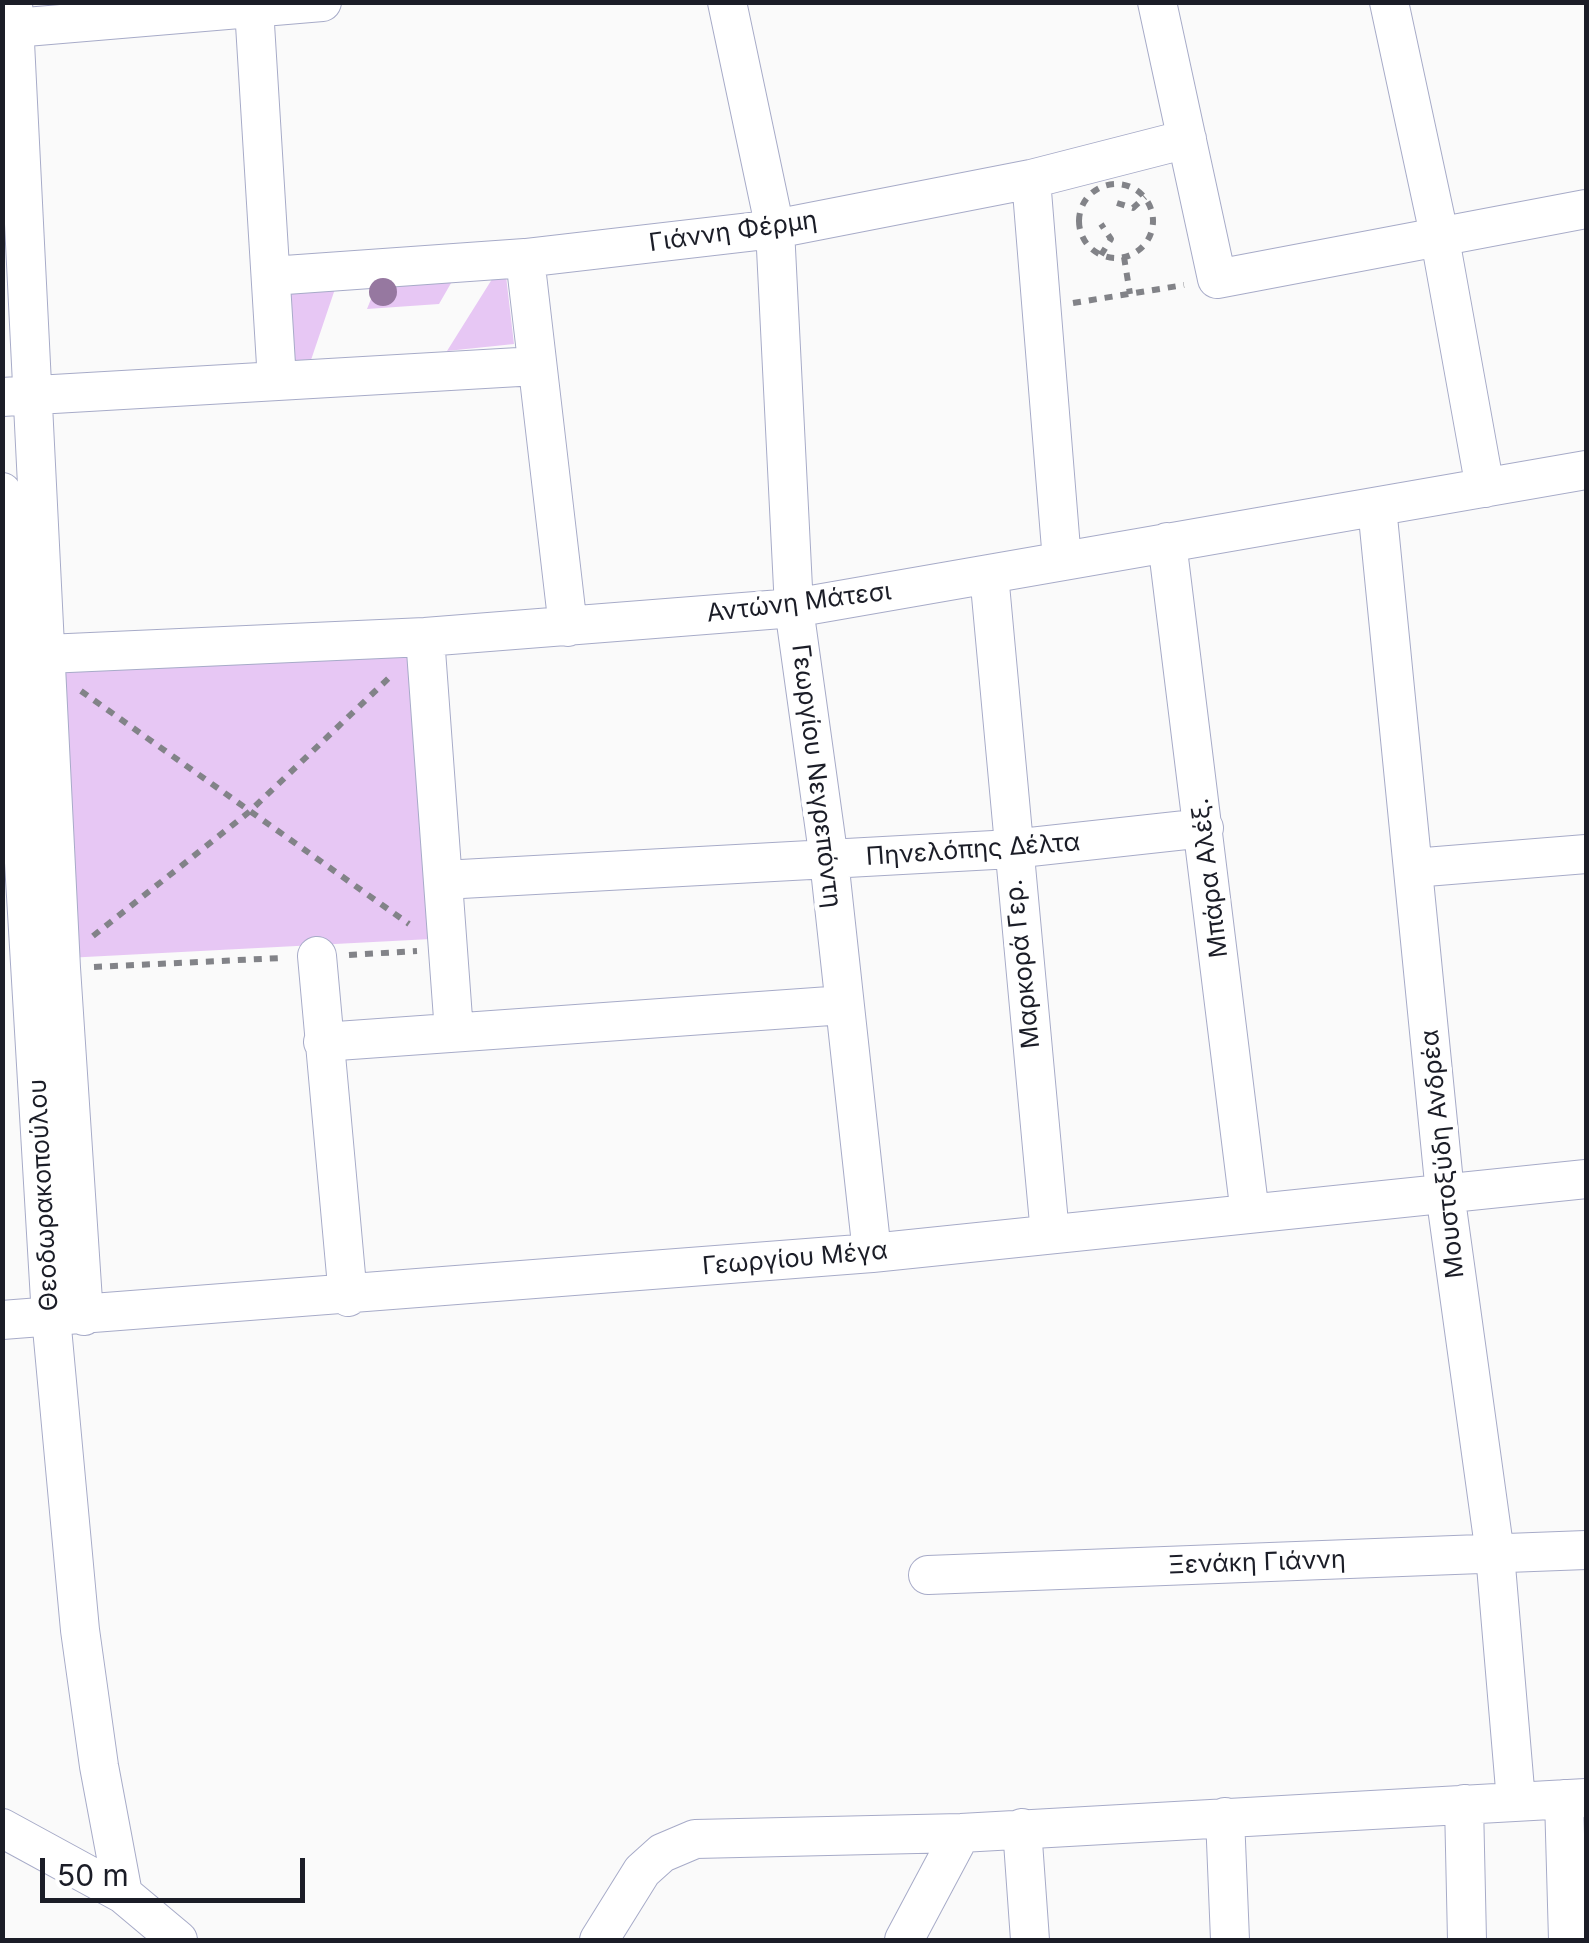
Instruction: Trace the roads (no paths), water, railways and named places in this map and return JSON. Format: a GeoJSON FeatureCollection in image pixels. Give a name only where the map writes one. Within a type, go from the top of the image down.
{"type":"FeatureCollection","features":[{"type":"Feature","properties":{"kind":"street"},"geometry":{"type":"LineString","coordinates":[[67,1317],[61,968],[20,655],[10,20],[322,2]]}},
{"type":"Feature","properties":{"kind":"street","name":"Γεωργίου Νεγρεπόντη"},"geometry":{"type":"LineString","coordinates":[[727,2],[776,229],[794,608],[829,860],[872,1253]]}},
{"type":"Feature","properties":{"kind":"street"},"geometry":{"type":"LineString","coordinates":[[1157,2],[1217,279],[1586,209]]}},
{"type":"Feature","properties":{"kind":"street"},"geometry":{"type":"LineString","coordinates":[[1389,2],[1440,239],[1484,488]]}},
{"type":"Feature","properties":{"kind":"street"},"geometry":{"type":"LineString","coordinates":[[254,8],[277,380]]}},
{"type":"Feature","properties":{"kind":"street","name":"Γιάννη Φέρμη"},"geometry":{"type":"LineString","coordinates":[[271,276],[525,258],[776,229],[1032,179],[1188,139]]}},
{"type":"Feature","properties":{"kind":"street"},"geometry":{"type":"LineString","coordinates":[[1032,179],[1062,560]]}},
{"type":"Feature","properties":{"kind":"street"},"geometry":{"type":"LineString","coordinates":[[525,258],[568,626]]}},
{"type":"Feature","properties":{"kind":"street"},"geometry":{"type":"LineString","coordinates":[[17,396],[536,366]]}},
{"type":"Feature","properties":{"kind":"street","name":"Αντώνη Μάτεσι"},"geometry":{"type":"LineString","coordinates":[[20,655],[426,637],[794,608],[1586,470]]}},
{"type":"Feature","properties":{"kind":"street","name":"Θεοδωρακοπούλου"},"geometry":{"type":"LineString","coordinates":[[2,492],[20,655],[19,1065],[67,1317],[80,1630],[99,1766],[124,1894]]}},
{"type":"Feature","properties":{"kind":"street","name":"Μουστοξύδη Ανδρέα"},"geometry":{"type":"LineString","coordinates":[[1377,508],[1445,1193],[1494,1554],[1516,1800]]}},
{"type":"Feature","properties":{"kind":"street","name":"Μπάρα Αλέξ."},"geometry":{"type":"LineString","coordinates":[[1167,542],[1250,1214]]}},
{"type":"Feature","properties":{"kind":"street","name":"Μαρκορά Γερ."},"geometry":{"type":"LineString","coordinates":[[989,574],[1050,1234]]}},
{"type":"Feature","properties":{"kind":"street"},"geometry":{"type":"LineString","coordinates":[[426,637],[454,1032]]}},
{"type":"Feature","properties":{"kind":"street","name":"Πηνελόπης Δέλτα"},"geometry":{"type":"LineString","coordinates":[[443,880],[1012,849],[1204,828]]}},
{"type":"Feature","properties":{"kind":"street"},"geometry":{"type":"LineString","coordinates":[[1413,868],[1586,854]]}},
{"type":"Feature","properties":{"kind":"street"},"geometry":{"type":"LineString","coordinates":[[317,956],[348,1297]]}},
{"type":"Feature","properties":{"kind":"street"},"geometry":{"type":"LineString","coordinates":[[323,1042],[844,1005]]}},
{"type":"Feature","properties":{"kind":"street","name":"Γεωργίου Μέγα"},"geometry":{"type":"LineString","coordinates":[[2,1320],[348,1297],[872,1253],[1586,1178]]}},
{"type":"Feature","properties":{"kind":"street","name":"Ξενάκη Γιάννη"},"geometry":{"type":"LineString","coordinates":[[928,1575],[1586,1550]]}},
{"type":"Feature","properties":{"kind":"street"},"geometry":{"type":"LineString","coordinates":[[599,1940],[642,1871],[662,1852],[695,1839],[961,1833],[1575,1798],[1568,1940]]}},
{"type":"Feature","properties":{"kind":"street"},"geometry":{"type":"LineString","coordinates":[[1464,1804],[1467,1940]]}},
{"type":"Feature","properties":{"kind":"street"},"geometry":{"type":"LineString","coordinates":[[1225,1816],[1230,1940]]}},
{"type":"Feature","properties":{"kind":"street"},"geometry":{"type":"LineString","coordinates":[[2,1828],[124,1894],[178,1940]]}},
{"type":"Feature","properties":{"kind":"street"},"geometry":{"type":"LineString","coordinates":[[1022,1828],[1030,1940]]}},
{"type":"Feature","properties":{"kind":"street"},"geometry":{"type":"LineString","coordinates":[[904,1940],[961,1833]]}}]}
